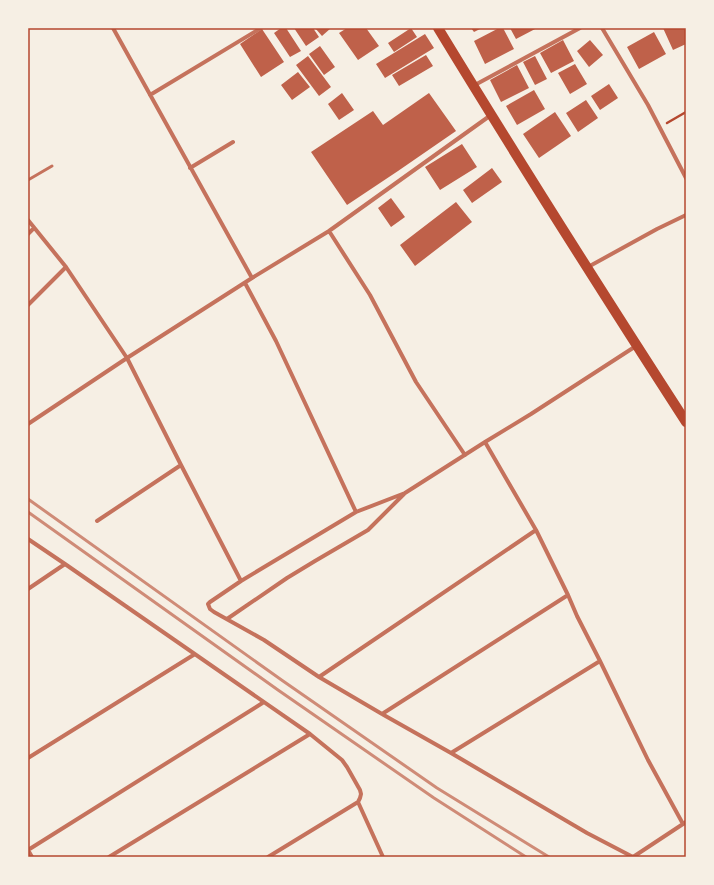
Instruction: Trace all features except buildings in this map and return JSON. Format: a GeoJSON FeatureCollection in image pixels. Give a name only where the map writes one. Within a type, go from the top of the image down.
{"type":"FeatureCollection","features":[{"type":"Feature","properties":{"kind":"main road"},"geometry":{"type":"LineString","coordinates":[[438,28],[636,346],[686,422]]}},
{"type":"Feature","properties":{"kind":"street"},"geometry":{"type":"LineString","coordinates":[[113,28],[252,278]]}},
{"type":"Feature","properties":{"kind":"street"},"geometry":{"type":"LineString","coordinates":[[150,95],[261,28]]}},
{"type":"Feature","properties":{"kind":"street"},"geometry":{"type":"LineString","coordinates":[[473,86],[580,28]]}},
{"type":"Feature","properties":{"kind":"street"},"geometry":{"type":"LineString","coordinates":[[602,28],[648,105],[686,178]]}},
{"type":"Feature","properties":{"kind":"street"},"geometry":{"type":"LineString","coordinates":[[28,424],[127,358],[329,231],[491,115]]}},
{"type":"Feature","properties":{"kind":"street"},"geometry":{"type":"LineString","coordinates":[[190,168],[233,142]]}},
{"type":"Feature","properties":{"kind":"street"},"geometry":{"type":"LineString","coordinates":[[587,267],[686,215]]}},
{"type":"Feature","properties":{"kind":"street"},"geometry":{"type":"LineString","coordinates":[[28,220],[66,267],[127,358],[241,581]]}},
{"type":"Feature","properties":{"kind":"street"},"geometry":{"type":"LineString","coordinates":[[28,234],[34,228]]}},
{"type":"Feature","properties":{"kind":"street"},"geometry":{"type":"LineString","coordinates":[[329,231],[370,295],[416,382],[465,455]]}},
{"type":"Feature","properties":{"kind":"street"},"geometry":{"type":"LineString","coordinates":[[28,305],[66,267]]}},
{"type":"Feature","properties":{"kind":"street"},"geometry":{"type":"LineString","coordinates":[[245,283],[276,341],[356,512]]}},
{"type":"Feature","properties":{"kind":"street"},"geometry":{"type":"LineString","coordinates":[[485,442],[536,530],[648,760],[684,823],[633,857],[587,833],[319,677],[264,640],[214,612],[210,609],[208,604],[241,581],[356,512],[405,493],[485,442],[531,414],[636,346]]}},
{"type":"Feature","properties":{"kind":"street"},"geometry":{"type":"LineString","coordinates":[[97,521],[181,465]]}},
{"type":"Feature","properties":{"kind":"street"},"geometry":{"type":"LineString","coordinates":[[227,619],[287,578],[368,530],[405,493]]}},
{"type":"Feature","properties":{"kind":"street"},"geometry":{"type":"LineString","coordinates":[[319,677],[536,530]]}},
{"type":"Feature","properties":{"kind":"street"},"geometry":{"type":"LineString","coordinates":[[28,539],[310,734],[342,760],[360,790],[361,794],[358,802],[268,857]]}},
{"type":"Feature","properties":{"kind":"street"},"geometry":{"type":"LineString","coordinates":[[28,589],[65,564]]}},
{"type":"Feature","properties":{"kind":"street"},"geometry":{"type":"LineString","coordinates":[[382,714],[568,595]]}},
{"type":"Feature","properties":{"kind":"street"},"geometry":{"type":"LineString","coordinates":[[28,758],[195,654]]}},
{"type":"Feature","properties":{"kind":"street"},"geometry":{"type":"LineString","coordinates":[[451,753],[600,661]]}},
{"type":"Feature","properties":{"kind":"street"},"geometry":{"type":"LineString","coordinates":[[32,857],[28,850],[264,702]]}},
{"type":"Feature","properties":{"kind":"street"},"geometry":{"type":"LineString","coordinates":[[109,857],[310,734]]}},
{"type":"Feature","properties":{"kind":"street"},"geometry":{"type":"LineString","coordinates":[[358,802],[383,857]]}},
{"type":"Feature","properties":{"kind":"lane"},"geometry":{"type":"LineString","coordinates":[[28,180],[52,166]]}},
{"type":"Feature","properties":{"kind":"path"},"geometry":{"type":"LineString","coordinates":[[660,127],[686,112]]}},
{"type":"Feature","properties":{"kind":"railway"},"geometry":{"type":"LineString","coordinates":[[28,499],[283,681],[437,788],[549,857]]}},
{"type":"Feature","properties":{"kind":"railway"},"geometry":{"type":"LineString","coordinates":[[28,512],[278,690],[434,798],[526,857]]}}]}
